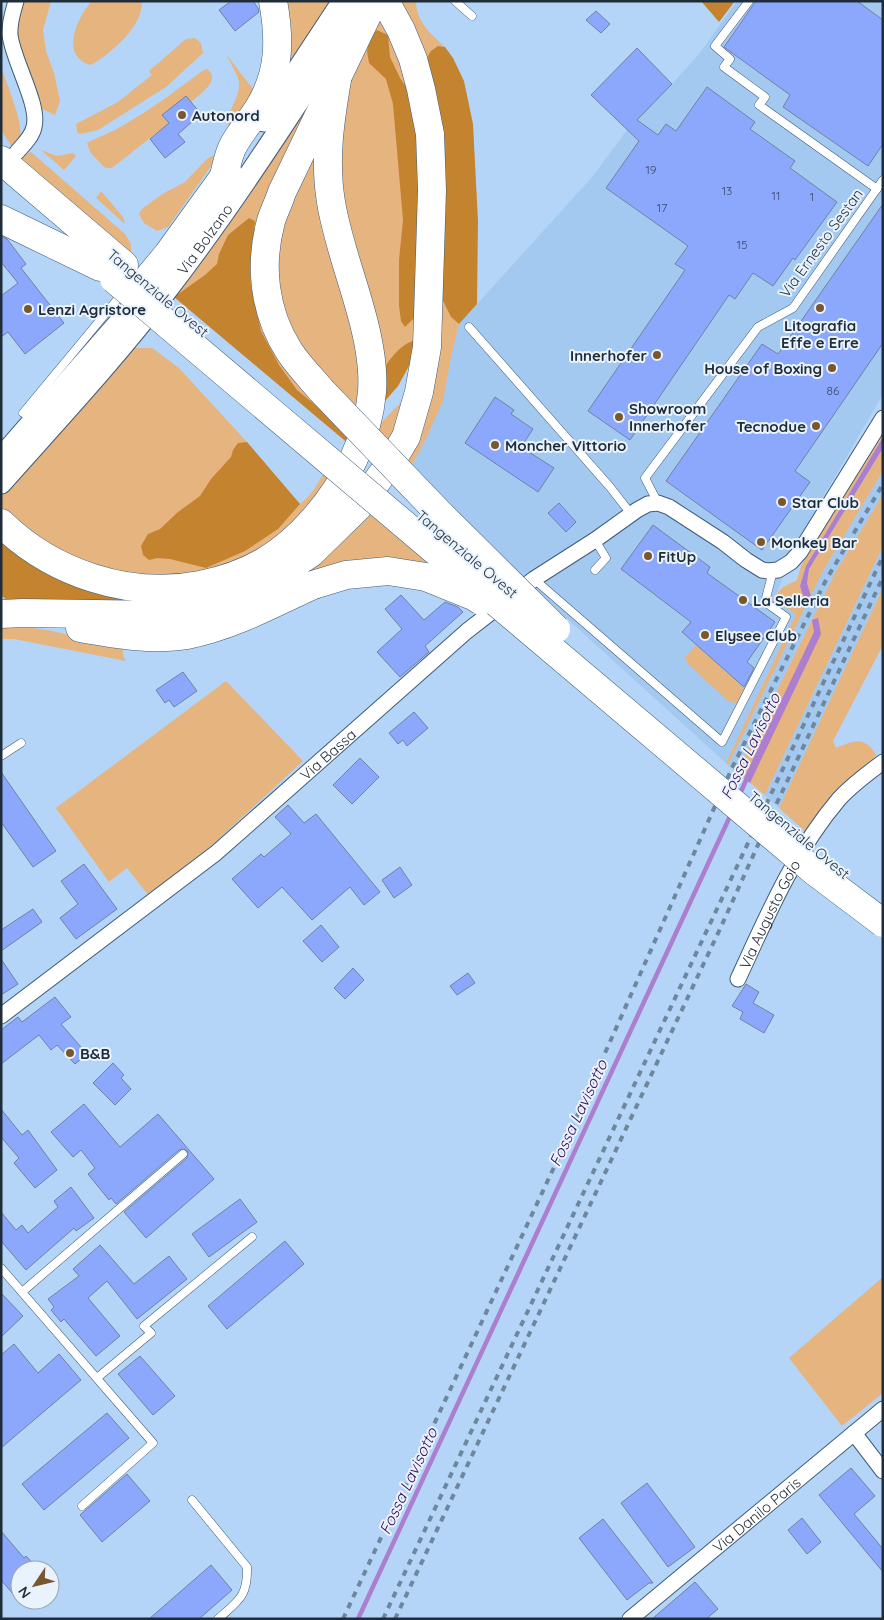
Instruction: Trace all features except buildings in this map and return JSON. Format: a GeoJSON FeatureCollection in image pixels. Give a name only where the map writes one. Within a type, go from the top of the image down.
{"type":"FeatureCollection","features":[{"type":"Feature","properties":{"kind":"highway"},"geometry":{"type":"LineString","coordinates":[[222,185],[232,148],[260,105],[272,81],[278,53],[277,22],[273,1]]}},
{"type":"Feature","properties":{"kind":"highway"},"geometry":{"type":"LineString","coordinates":[[374,1],[282,192],[271,220],[263,273],[275,325],[289,351],[321,390],[439,513],[555,640]]}},
{"type":"Feature","properties":{"kind":"highway"},"geometry":{"type":"LineString","coordinates":[[12,614],[162,615],[211,606],[271,580],[298,563],[324,542],[358,507],[391,462],[406,437],[419,392],[426,347],[432,190],[430,134],[421,89],[407,44],[385,1]]}},
{"type":"Feature","properties":{"kind":"highway"},"geometry":{"type":"LineString","coordinates":[[1,522],[28,546],[68,568],[94,579],[121,586],[175,588],[233,577],[266,562],[302,534],[334,496],[364,437],[372,392],[372,367],[368,341],[362,313],[339,236],[331,202],[327,168],[328,130],[337,80]]}},
{"type":"Feature","properties":{"kind":"highway","name":"Tangenziale Ovest"},"geometry":{"type":"LineString","coordinates":[[6,150],[112,270],[555,640],[883,902]]}},
{"type":"Feature","properties":{"kind":"highway"},"geometry":{"type":"LineString","coordinates":[[1,183],[112,270]]}},
{"type":"Feature","properties":{"kind":"highway"},"geometry":{"type":"LineString","coordinates":[[1,219],[112,270]]}},
{"type":"Feature","properties":{"kind":"highway"},"geometry":{"type":"LineString","coordinates":[[352,460],[358,507]]}},
{"type":"Feature","properties":{"kind":"highway"},"geometry":{"type":"LineString","coordinates":[[12,614],[100,632],[152,637],[187,635],[240,619],[313,585],[346,575],[388,570],[426,576],[473,596],[555,640]]}},
{"type":"Feature","properties":{"kind":"highway","name":"Tangenziale Ovest"},"geometry":{"type":"LineString","coordinates":[[555,640],[814,871],[883,923]]}},
{"type":"Feature","properties":{"kind":"main road","name":"Via Bolzano"},"geometry":{"type":"LineString","coordinates":[[1,458],[127,314],[222,185],[343,1]]}},
{"type":"Feature","properties":{"kind":"main road","name":"Via Bolzano"},"geometry":{"type":"LineString","coordinates":[[1,483],[97,375],[166,291],[222,216],[364,1]]}},
{"type":"Feature","properties":{"kind":"street"},"geometry":{"type":"LineString","coordinates":[[6,150],[32,134],[35,120],[34,109],[16,60],[10,35],[10,22],[16,1]]}},
{"type":"Feature","properties":{"kind":"street"},"geometry":{"type":"LineString","coordinates":[[658,503],[669,507],[685,517],[756,567],[762,570],[773,571],[787,565],[800,552],[883,418]]}},
{"type":"Feature","properties":{"kind":"street","name":"Via Bassa"},"geometry":{"type":"LineString","coordinates":[[1,1016],[216,853],[467,630],[534,579],[595,540],[630,514],[648,504],[658,503]]}},
{"type":"Feature","properties":{"kind":"street","name":"Via Augusto Goio"},"geometry":{"type":"LineString","coordinates":[[738,979],[792,866],[840,799],[883,762]]}},
{"type":"Feature","properties":{"kind":"street","name":"Via Danilo Paris"},"geometry":{"type":"LineString","coordinates":[[630,1619],[883,1409]]}},
{"type":"Feature","properties":{"kind":"street"},"geometry":{"type":"LineString","coordinates":[[854,1433],[883,1470]]}},
{"type":"Feature","properties":{"kind":"lane"},"geometry":{"type":"LineString","coordinates":[[455,1],[472,16]]}},
{"type":"Feature","properties":{"kind":"lane"},"geometry":{"type":"LineString","coordinates":[[749,1],[715,46],[730,59],[724,67],[765,97],[759,104],[877,189]]}},
{"type":"Feature","properties":{"kind":"lane"},"geometry":{"type":"LineString","coordinates":[[23,413],[153,256],[232,148]]}},
{"type":"Feature","properties":{"kind":"lane","name":"Via Ernesto Sestan"},"geometry":{"type":"LineString","coordinates":[[658,503],[645,478],[758,327],[793,308],[883,180]]}},
{"type":"Feature","properties":{"kind":"lane"},"geometry":{"type":"LineString","coordinates":[[173,229],[200,215]]}},
{"type":"Feature","properties":{"kind":"lane"},"geometry":{"type":"LineString","coordinates":[[469,327],[610,487],[630,514]]}},
{"type":"Feature","properties":{"kind":"lane"},"geometry":{"type":"LineString","coordinates":[[595,540],[606,558],[595,570]]}},
{"type":"Feature","properties":{"kind":"lane"},"geometry":{"type":"LineString","coordinates":[[534,579],[722,742],[786,617],[765,602],[773,571]]}},
{"type":"Feature","properties":{"kind":"lane"},"geometry":{"type":"LineString","coordinates":[[1,756],[21,743]]}},
{"type":"Feature","properties":{"kind":"lane"},"geometry":{"type":"LineString","coordinates":[[22,1292],[183,1154]]}},
{"type":"Feature","properties":{"kind":"lane"},"geometry":{"type":"LineString","coordinates":[[98,1378],[151,1333],[144,1326],[252,1237]]}},
{"type":"Feature","properties":{"kind":"lane"},"geometry":{"type":"LineString","coordinates":[[1,1268],[153,1443],[82,1506]]}},
{"type":"Feature","properties":{"kind":"lane"},"geometry":{"type":"LineString","coordinates":[[192,1500],[247,1568],[247,1581],[244,1593],[218,1619]]}},
{"type":"Feature","properties":{"kind":"shaded area"},"geometry":{"type":"Polygon","coordinates":[[[23,1],[51,1],[43,30],[46,51],[54,73],[60,101],[55,115],[38,107],[20,58],[16,23],[23,1]]]}},
{"type":"Feature","properties":{"kind":"shaded area"},"geometry":{"type":"Polygon","coordinates":[[[92,1],[142,1],[141,11],[132,30],[108,54],[91,65],[81,61],[73,45],[77,26],[86,8],[92,1]]]}},
{"type":"Feature","properties":{"kind":"shaded area"},"geometry":{"type":"Polygon","coordinates":[[[279,1],[334,1],[283,80],[279,1]]]}},
{"type":"Feature","properties":{"kind":"shaded area"},"geometry":{"type":"Polygon","coordinates":[[[393,1],[416,1],[421,21],[445,47],[438,46],[428,87],[393,1]]]}},
{"type":"Feature","properties":{"kind":"shaded area"},"geometry":{"type":"Polygon","coordinates":[[[701,1],[735,1],[719,22],[701,1]]]}},
{"type":"Feature","properties":{"kind":"shaded area"},"geometry":{"type":"Polygon","coordinates":[[[737,1],[883,1],[883,394],[793,549],[778,591],[773,598],[796,614],[726,763],[521,577],[410,469],[424,443],[450,362],[459,324],[593,176],[627,130],[699,54],[737,1]]]}},
{"type":"Feature","properties":{"kind":"shaded area"},"geometry":{"type":"Polygon","coordinates":[[[379,9],[410,78],[417,351],[398,386],[372,415],[338,203],[340,101],[379,9]]]}},
{"type":"Feature","properties":{"kind":"shaded area"},"geometry":{"type":"Polygon","coordinates":[[[377,30],[388,35],[390,57],[400,78],[411,94],[423,132],[415,317],[405,327],[401,321],[399,306],[399,260],[403,220],[393,104],[386,79],[369,63],[367,51],[370,37],[377,30]]]}},
{"type":"Feature","properties":{"kind":"shaded area"},"geometry":{"type":"Polygon","coordinates":[[[195,38],[201,43],[203,53],[166,87],[98,130],[80,134],[77,132],[76,124],[118,102],[152,75],[149,71],[186,39],[195,38]]]}},
{"type":"Feature","properties":{"kind":"shaded area"},"geometry":{"type":"Polygon","coordinates":[[[438,46],[445,47],[453,58],[464,81],[473,124],[478,221],[477,304],[459,324],[451,317],[437,289],[428,56],[438,46]]]}},
{"type":"Feature","properties":{"kind":"shaded area"},"geometry":{"type":"Polygon","coordinates":[[[226,54],[256,93],[231,135],[228,120],[239,90],[239,80],[226,54]]]}},
{"type":"Feature","properties":{"kind":"shaded area"},"geometry":{"type":"Polygon","coordinates":[[[341,54],[257,270],[353,436],[174,297],[341,54]]]}},
{"type":"Feature","properties":{"kind":"shaded area"},"geometry":{"type":"Polygon","coordinates":[[[1,67],[14,103],[21,132],[20,138],[13,148],[1,130],[1,67]]]}},
{"type":"Feature","properties":{"kind":"shaded area"},"geometry":{"type":"Polygon","coordinates":[[[207,69],[211,73],[212,78],[208,87],[191,102],[186,96],[163,115],[169,123],[112,168],[104,167],[90,152],[87,143],[132,120],[207,69]]]}},
{"type":"Feature","properties":{"kind":"shaded area"},"geometry":{"type":"Polygon","coordinates":[[[320,131],[361,358],[358,417],[288,338],[271,254],[320,131]]]}},
{"type":"Feature","properties":{"kind":"shaded area"},"geometry":{"type":"Polygon","coordinates":[[[41,150],[57,156],[73,153],[76,156],[64,170],[41,150]]]}},
{"type":"Feature","properties":{"kind":"shaded area"},"geometry":{"type":"Polygon","coordinates":[[[31,152],[125,234],[131,244],[131,256],[36,173],[21,157],[31,152]]]}},
{"type":"Feature","properties":{"kind":"shaded area"},"geometry":{"type":"Polygon","coordinates":[[[221,152],[168,227],[157,231],[144,223],[139,213],[143,208],[164,193],[185,182],[208,158],[221,152]]]}},
{"type":"Feature","properties":{"kind":"shaded area"},"geometry":{"type":"Polygon","coordinates":[[[101,191],[123,217],[125,224],[96,198],[101,191]]]}},
{"type":"Feature","properties":{"kind":"shaded area"},"geometry":{"type":"Polygon","coordinates":[[[249,218],[255,221],[250,270],[251,286],[261,331],[279,365],[297,390],[353,436],[350,445],[174,297],[217,264],[219,254],[228,235],[249,218]]]}},
{"type":"Feature","properties":{"kind":"shaded area"},"geometry":{"type":"Polygon","coordinates":[[[437,289],[451,317],[459,324],[443,401],[424,443],[409,470],[399,460],[437,289]]]}},
{"type":"Feature","properties":{"kind":"shaded area"},"geometry":{"type":"Polygon","coordinates":[[[413,341],[418,345],[417,351],[398,386],[385,401],[380,374],[390,359],[403,346],[413,341]]]}},
{"type":"Feature","properties":{"kind":"shaded area"},"geometry":{"type":"Polygon","coordinates":[[[133,348],[152,348],[179,368],[247,442],[300,504],[311,493],[325,471],[334,478],[308,514],[249,559],[167,582],[74,564],[1,511],[1,497],[133,348]]]}},
{"type":"Feature","properties":{"kind":"shaded area"},"geometry":{"type":"Polygon","coordinates":[[[409,394],[388,448],[372,432],[409,394]]]}},
{"type":"Feature","properties":{"kind":"shaded area"},"geometry":{"type":"Polygon","coordinates":[[[883,426],[883,437],[806,566],[800,586],[811,596],[728,765],[726,763],[796,614],[772,599],[783,587],[797,580],[801,566],[883,426]]]}},
{"type":"Feature","properties":{"kind":"shaded area"},"geometry":{"type":"Polygon","coordinates":[[[883,437],[883,448],[809,569],[807,583],[811,596],[804,598],[800,586],[806,566],[883,437]]]}},
{"type":"Feature","properties":{"kind":"shaded area"},"geometry":{"type":"Polygon","coordinates":[[[247,442],[300,504],[278,529],[245,551],[206,568],[170,559],[157,558],[149,560],[143,555],[141,546],[148,534],[160,529],[178,512],[200,496],[211,479],[231,457],[238,443],[247,442]]]}},
{"type":"Feature","properties":{"kind":"shaded area"},"geometry":{"type":"Polygon","coordinates":[[[883,448],[883,471],[823,571],[811,596],[807,583],[809,569],[883,448]]]}},
{"type":"Feature","properties":{"kind":"shaded area"},"geometry":{"type":"Polygon","coordinates":[[[883,471],[883,494],[835,573],[737,772],[728,765],[823,571],[883,471]]]}},
{"type":"Feature","properties":{"kind":"shaded area"},"geometry":{"type":"Polygon","coordinates":[[[883,494],[883,546],[765,795],[737,772],[835,573],[883,494]]]}},
{"type":"Feature","properties":{"kind":"shaded area"},"geometry":{"type":"Polygon","coordinates":[[[368,506],[437,570],[124,622],[368,506]]]}},
{"type":"Feature","properties":{"kind":"shaded area"},"geometry":{"type":"Polygon","coordinates":[[[1,534],[130,600],[129,608],[10,603],[1,595],[1,534]]]}},
{"type":"Feature","properties":{"kind":"shaded area"},"geometry":{"type":"Polygon","coordinates":[[[883,546],[883,588],[779,808],[765,795],[883,546]]]}},
{"type":"Feature","properties":{"kind":"shaded area"},"geometry":{"type":"Polygon","coordinates":[[[883,588],[883,645],[833,741],[836,748],[853,742],[863,742],[876,755],[808,834],[779,808],[883,588]]]}},
{"type":"Feature","properties":{"kind":"shaded area"},"geometry":{"type":"Polygon","coordinates":[[[818,618],[821,634],[750,783],[744,778],[814,632],[812,620],[818,618]]]}},
{"type":"Feature","properties":{"kind":"shaded area"},"geometry":{"type":"Polygon","coordinates":[[[1,623],[87,639],[127,642],[123,651],[126,661],[14,639],[1,639],[1,623]]]}},
{"type":"Feature","properties":{"kind":"shaded area"},"geometry":{"type":"Polygon","coordinates":[[[696,645],[744,688],[738,702],[728,701],[687,663],[685,657],[696,645]]]}},
{"type":"Feature","properties":{"kind":"shaded area"},"geometry":{"type":"Polygon","coordinates":[[[226,681],[303,761],[210,847],[148,895],[127,868],[109,882],[56,808],[226,681]]]}},
{"type":"Feature","properties":{"kind":"shaded area"},"geometry":{"type":"Polygon","coordinates":[[[883,1277],[883,1393],[842,1426],[789,1358],[883,1277]]]}},
{"type":"Feature","properties":{"kind":"waterway","name":"Fossa Lavisotto"},"geometry":{"type":"LineString","coordinates":[[739,796],[748,776]]}},
{"type":"Feature","properties":{"kind":"waterway","name":"Fossa Lavisotto"},"geometry":{"type":"LineString","coordinates":[[358,1619],[732,812]]}},
{"type":"Feature","properties":{"kind":"railway"},"geometry":{"type":"LineString","coordinates":[[343,1619],[556,1163],[732,768],[826,580],[883,484]]}},
{"type":"Feature","properties":{"kind":"railway"},"geometry":{"type":"LineString","coordinates":[[383,1619],[883,556]]}},
{"type":"Feature","properties":{"kind":"railway"},"geometry":{"type":"LineString","coordinates":[[395,1619],[720,929],[883,577]]}},
{"type":"Feature","properties":{"kind":"place","name":"Autonord"},"geometry":{"type":"Point","coordinates":[182,115]}},
{"type":"Feature","properties":{"kind":"place","name":"Litografia Effe e Erre"},"geometry":{"type":"Point","coordinates":[820,308]}},
{"type":"Feature","properties":{"kind":"place","name":"Lenzi Agristore"},"geometry":{"type":"Point","coordinates":[28,309]}},
{"type":"Feature","properties":{"kind":"place","name":"Innerhofer"},"geometry":{"type":"Point","coordinates":[657,355]}},
{"type":"Feature","properties":{"kind":"place","name":"House of Boxing"},"geometry":{"type":"Point","coordinates":[832,368]}},
{"type":"Feature","properties":{"kind":"place","name":"Showroom Innerhofer"},"geometry":{"type":"Point","coordinates":[619,417]}},
{"type":"Feature","properties":{"kind":"place","name":"Tecnodue"},"geometry":{"type":"Point","coordinates":[816,426]}},
{"type":"Feature","properties":{"kind":"place","name":"Moncher Vittorio"},"geometry":{"type":"Point","coordinates":[495,445]}},
{"type":"Feature","properties":{"kind":"place","name":"Star Club"},"geometry":{"type":"Point","coordinates":[782,502]}},
{"type":"Feature","properties":{"kind":"place","name":"Monkey Bar"},"geometry":{"type":"Point","coordinates":[761,542]}},
{"type":"Feature","properties":{"kind":"place","name":"FitUp"},"geometry":{"type":"Point","coordinates":[648,556]}},
{"type":"Feature","properties":{"kind":"place","name":"La Selleria"},"geometry":{"type":"Point","coordinates":[743,600]}},
{"type":"Feature","properties":{"kind":"place","name":"Elysee Club"},"geometry":{"type":"Point","coordinates":[705,635]}},
{"type":"Feature","properties":{"kind":"place","name":"B&B"},"geometry":{"type":"Point","coordinates":[70,1053]}}]}
